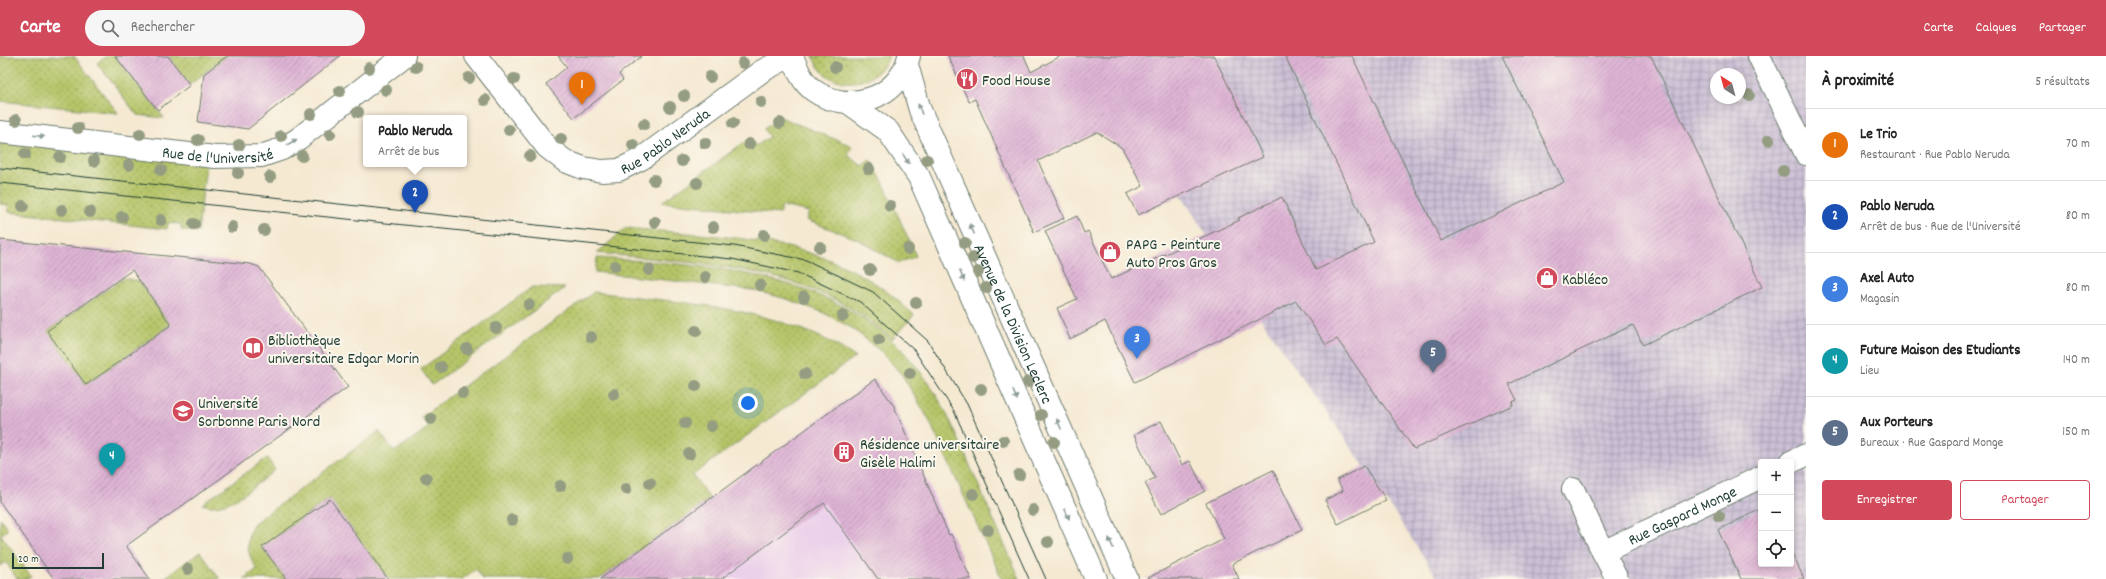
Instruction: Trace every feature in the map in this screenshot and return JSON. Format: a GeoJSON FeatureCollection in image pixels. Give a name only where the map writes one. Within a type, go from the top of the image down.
{"type":"FeatureCollection","features":[{"type":"Feature","properties":{"kind":"street","name":"Rue de l'Université"},"geometry":{"type":"LineString","coordinates":[[0,132],[214,157],[261,156],[282,148],[298,139],[404,56]]}},
{"type":"Feature","properties":{"kind":"street","name":"Rue Pablo Neruda"},"geometry":{"type":"LineString","coordinates":[[476,56],[547,146],[565,161],[583,168],[602,171],[619,170],[641,159],[762,72],[791,56]]}},
{"type":"Feature","properties":{"kind":"street","name":"Avenue de la Division Leclerc"},"geometry":{"type":"LineString","coordinates":[[791,56],[799,74],[812,89],[829,100],[849,103],[867,101],[884,93],[897,80],[908,60]]}},
{"type":"Feature","properties":{"kind":"street"},"geometry":{"type":"LineString","coordinates":[[1759,56],[1806,154]]}},
{"type":"Feature","properties":{"kind":"street","name":"Avenue de la Division Leclerc"},"geometry":{"type":"LineString","coordinates":[[908,60],[920,110],[1127,579]]}},
{"type":"Feature","properties":{"kind":"street","name":"Avenue de la Division Leclerc"},"geometry":{"type":"LineString","coordinates":[[849,103],[888,131],[919,177],[1096,579]]}},
{"type":"Feature","properties":{"kind":"street"},"geometry":{"type":"LineString","coordinates":[[1794,461],[1806,455]]}},
{"type":"Feature","properties":{"kind":"street","name":"Rue Gaspard Monge"},"geometry":{"type":"LineString","coordinates":[[1603,552],[1758,478]]}},
{"type":"Feature","properties":{"kind":"street"},"geometry":{"type":"LineString","coordinates":[[1573,489],[1617,579]]}},
{"type":"Feature","properties":{"kind":"shaded area"},"geometry":{"type":"Polygon","coordinates":[[[1082,56],[1806,56],[1806,579],[1438,579],[1364,466],[1261,319],[1181,195],[1142,146],[1082,56]]]}},
{"type":"Feature","properties":{"kind":"shaded area","name":"Résidence universitaire Gisèle Halimi"},"geometry":{"type":"Polygon","coordinates":[[[875,379],[894,406],[971,579],[600,579],[875,379]]]}},
{"type":"Feature","properties":{"kind":"green space"},"geometry":{"type":"Polygon","coordinates":[[[0,56],[74,56],[118,113],[0,101],[0,56]]]}},
{"type":"Feature","properties":{"kind":"green space"},"geometry":{"type":"Polygon","coordinates":[[[107,56],[115,56],[164,118],[137,115],[97,63],[107,56]]]}},
{"type":"Feature","properties":{"kind":"green space"},"geometry":{"type":"Polygon","coordinates":[[[168,56],[227,56],[188,86],[172,65],[174,63],[168,56]]]}},
{"type":"Feature","properties":{"kind":"green space"},"geometry":{"type":"Polygon","coordinates":[[[813,56],[889,56],[883,67],[874,75],[863,80],[851,82],[839,81],[828,76],[819,68],[813,56]]]}},
{"type":"Feature","properties":{"kind":"green space"},"geometry":{"type":"Polygon","coordinates":[[[780,117],[852,146],[848,155],[862,166],[870,160],[883,182],[916,256],[899,263],[857,239],[806,220],[809,212],[782,206],[780,214],[662,202],[750,138],[756,146],[769,137],[764,129],[780,117]]]}},
{"type":"Feature","properties":{"kind":"green space"},"geometry":{"type":"Polygon","coordinates":[[[0,142],[206,164],[198,232],[181,230],[181,224],[168,223],[167,229],[9,212],[8,205],[0,204],[0,142]]]}},
{"type":"Feature","properties":{"kind":"green space"},"geometry":{"type":"Polygon","coordinates":[[[626,228],[751,240],[811,254],[840,265],[868,279],[892,296],[914,315],[892,339],[860,314],[826,295],[790,282],[753,272],[714,265],[597,253],[626,228]]]}},
{"type":"Feature","properties":{"kind":"green space"},"geometry":{"type":"Polygon","coordinates":[[[597,258],[694,266],[742,273],[788,284],[832,301],[872,325],[908,356],[938,398],[955,432],[1020,579],[1002,579],[928,418],[902,375],[883,353],[852,328],[822,312],[787,299],[752,290],[595,272],[597,258]]]}},
{"type":"Feature","properties":{"kind":"green space"},"geometry":{"type":"Polygon","coordinates":[[[124,278],[139,281],[170,325],[86,385],[47,331],[124,278]]]}},
{"type":"Feature","properties":{"kind":"green space"},"geometry":{"type":"Polygon","coordinates":[[[532,287],[565,288],[432,385],[421,369],[532,287]]]}},
{"type":"Feature","properties":{"kind":"green space"},"geometry":{"type":"Polygon","coordinates":[[[594,292],[695,304],[763,317],[796,327],[827,340],[855,357],[693,475],[710,499],[600,579],[483,579],[476,569],[462,579],[388,579],[329,499],[262,547],[286,579],[244,579],[257,569],[251,558],[248,547],[248,536],[253,524],[379,431],[394,452],[429,427],[421,417],[594,292]]]}},
{"type":"Feature","properties":{"kind":"green space"},"geometry":{"type":"Polygon","coordinates":[[[267,458],[275,470],[250,490],[222,505],[212,506],[202,504],[267,458]]]}},
{"type":"Feature","properties":{"kind":"green space"},"geometry":{"type":"Polygon","coordinates":[[[0,518],[8,529],[1,535],[31,576],[25,579],[17,579],[6,562],[0,566],[0,518]]]}},
{"type":"Feature","properties":{"kind":"green space"},"geometry":{"type":"Polygon","coordinates":[[[200,552],[220,579],[163,579],[200,552]]]}},
{"type":"Feature","properties":{"kind":"building"},"geometry":{"type":"Polygon","coordinates":[[[115,56],[168,56],[190,85],[158,110],[115,56]]]}},
{"type":"Feature","properties":{"kind":"building"},"geometry":{"type":"Polygon","coordinates":[[[227,56],[340,56],[248,129],[198,122],[204,74],[227,56]]]}},
{"type":"Feature","properties":{"kind":"building"},"geometry":{"type":"Polygon","coordinates":[[[558,56],[642,56],[619,74],[623,80],[574,118],[546,84],[567,67],[558,56]]]}},
{"type":"Feature","properties":{"kind":"building"},"geometry":{"type":"Polygon","coordinates":[[[948,56],[1024,56],[1031,72],[1061,56],[1214,56],[1263,157],[1138,215],[1127,194],[1143,186],[1122,148],[1097,132],[1038,161],[1064,218],[1034,232],[975,99],[969,102],[948,56]]]}},
{"type":"Feature","properties":{"kind":"building"},"geometry":{"type":"Polygon","coordinates":[[[1285,56],[1352,56],[1441,241],[1564,182],[1502,56],[1651,56],[1762,287],[1643,345],[1633,325],[1509,384],[1517,400],[1512,402],[1513,405],[1414,449],[1337,339],[1326,345],[1296,301],[1135,382],[1105,321],[1070,339],[1057,308],[1077,299],[1045,231],[1077,216],[1084,233],[1088,231],[1111,279],[1240,220],[1238,218],[1282,197],[1316,270],[1374,242],[1285,56]]]}},
{"type":"Feature","properties":{"kind":"building"},"geometry":{"type":"Polygon","coordinates":[[[0,240],[250,264],[259,267],[348,387],[126,546],[150,579],[54,579],[0,502],[0,240]],[[132,270],[47,331],[86,385],[171,325],[132,270]]]}},
{"type":"Feature","properties":{"kind":"building","name":"Résidence universitaire Gisèle Halimi"},"geometry":{"type":"Polygon","coordinates":[[[875,379],[894,406],[949,535],[951,534],[971,579],[878,579],[824,503],[721,579],[600,579],[875,379]]]}},
{"type":"Feature","properties":{"kind":"building"},"geometry":{"type":"Polygon","coordinates":[[[1161,421],[1182,465],[1190,461],[1205,491],[1161,514],[1145,483],[1155,478],[1134,435],[1161,421]]]}},
{"type":"Feature","properties":{"kind":"building"},"geometry":{"type":"Polygon","coordinates":[[[1364,466],[1386,500],[1338,524],[1325,500],[1343,491],[1337,480],[1364,466]]]}},
{"type":"Feature","properties":{"kind":"building"},"geometry":{"type":"Polygon","coordinates":[[[1273,470],[1302,530],[1232,564],[1239,579],[1146,579],[1224,539],[1206,503],[1273,470]]]}},
{"type":"Feature","properties":{"kind":"building"},"geometry":{"type":"Polygon","coordinates":[[[330,499],[388,579],[286,579],[262,547],[330,499]]]}},
{"type":"Feature","properties":{"kind":"building"},"geometry":{"type":"Polygon","coordinates":[[[1758,510],[1758,567],[1794,567],[1794,557],[1804,579],[1741,579],[1718,530],[1758,510]]]}},
{"type":"Feature","properties":{"kind":"tram line"},"geometry":{"type":"LineString","coordinates":[[0,168],[734,246],[806,260],[873,292],[928,341],[967,404],[1046,579]]}},
{"type":"Feature","properties":{"kind":"tram line"},"geometry":{"type":"LineString","coordinates":[[0,183],[732,259],[798,273],[860,302],[914,350],[954,411],[1029,579]]}},
{"type":"Feature","properties":{"kind":"place","name":"Food House"},"geometry":{"type":"Point","coordinates":[967,79]}},
{"type":"Feature","properties":{"kind":"place","name":"Le Trio"},"geometry":{"type":"Point","coordinates":[582,105]}},
{"type":"Feature","properties":{"kind":"place","name":"Pablo Neruda"},"geometry":{"type":"Point","coordinates":[415,213]}},
{"type":"Feature","properties":{"kind":"place","name":"PAPG - Peinture Auto Pros Gros"},"geometry":{"type":"Point","coordinates":[1110,252]}},
{"type":"Feature","properties":{"kind":"place","name":"Kabléco"},"geometry":{"type":"Point","coordinates":[1547,278]}},
{"type":"Feature","properties":{"kind":"place","name":"Bibliothèque universitaire Edgar Morin"},"geometry":{"type":"Point","coordinates":[253,348]}},
{"type":"Feature","properties":{"kind":"place","name":"Axel Auto"},"geometry":{"type":"Point","coordinates":[1137,359]}},
{"type":"Feature","properties":{"kind":"place","name":"Aux Porteurs"},"geometry":{"type":"Point","coordinates":[1433,373]}},
{"type":"Feature","properties":{"kind":"place","name":"Université Sorbonne Paris Nord"},"geometry":{"type":"Point","coordinates":[183,411]}},
{"type":"Feature","properties":{"kind":"place","name":"Résidence universitaire Gisèle Halimi"},"geometry":{"type":"Point","coordinates":[844,452]}},
{"type":"Feature","properties":{"kind":"place","name":"Future Maison des Etudiants"},"geometry":{"type":"Point","coordinates":[112,476]}}]}
